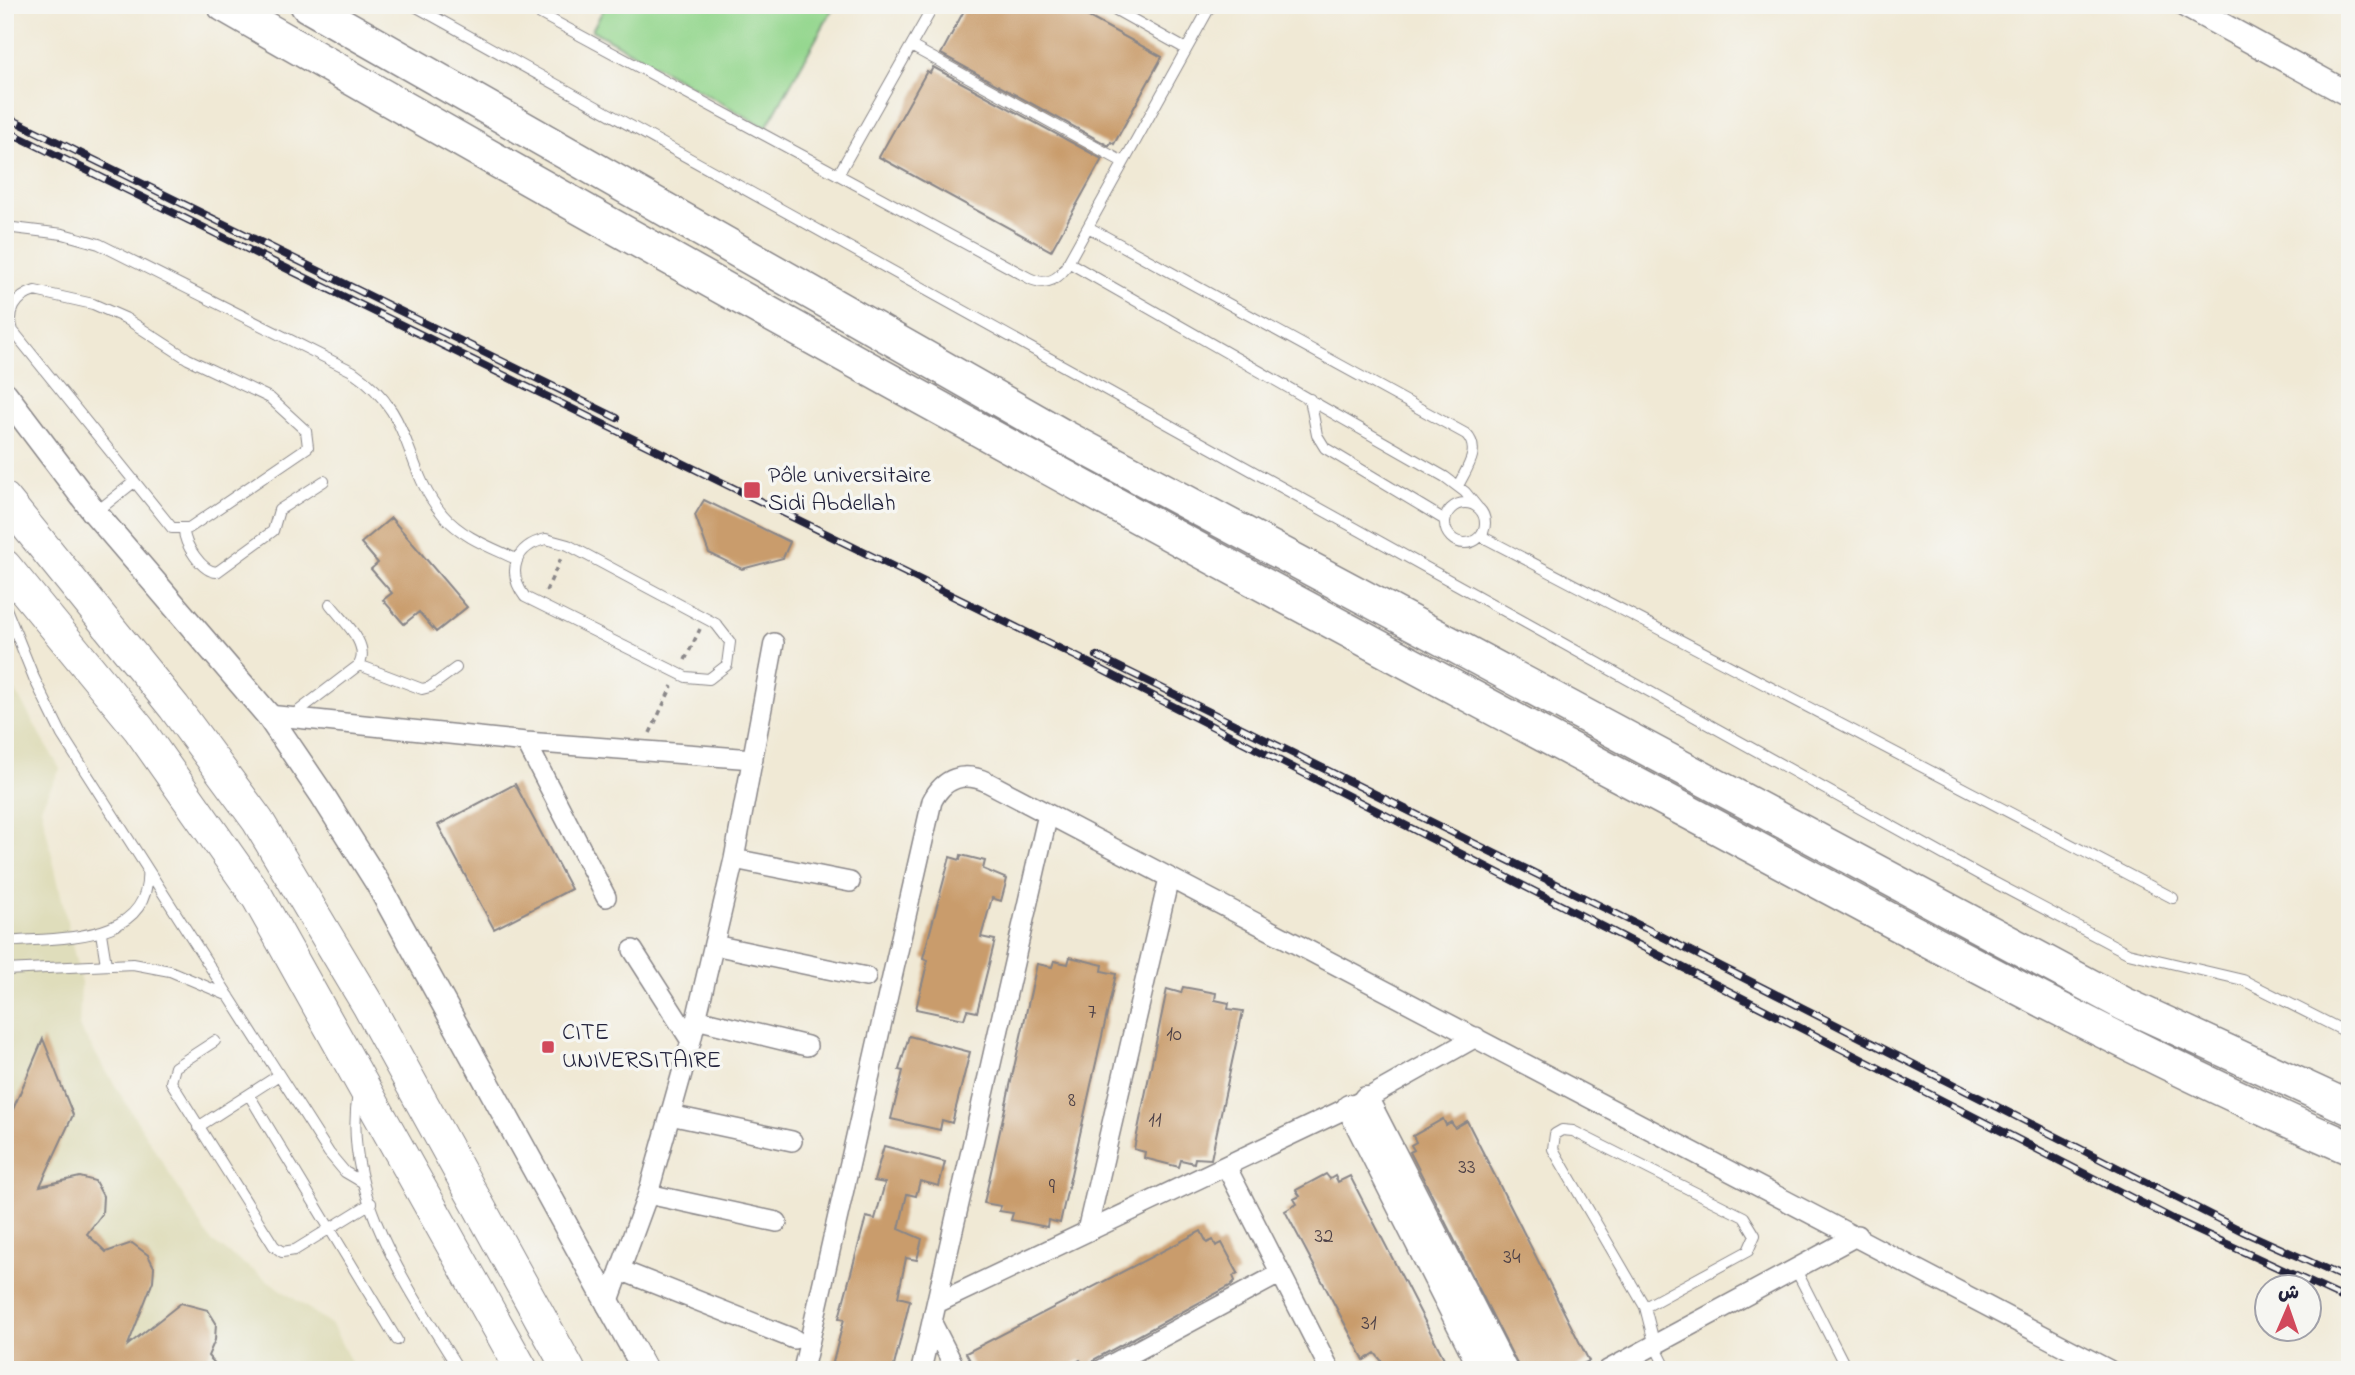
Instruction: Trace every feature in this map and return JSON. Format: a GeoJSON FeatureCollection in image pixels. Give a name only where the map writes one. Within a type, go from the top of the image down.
{"type":"FeatureCollection","features":[{"type":"Feature","properties":{"kind":"highway"},"geometry":{"type":"LineString","coordinates":[[224,5],[770,314],[1302,607],[2194,1079],[2350,1148]]}},
{"type":"Feature","properties":{"kind":"highway"},"geometry":{"type":"LineString","coordinates":[[307,5],[1074,441],[2124,1004],[2350,1108]]}},
{"type":"Feature","properties":{"kind":"main road"},"geometry":{"type":"LineString","coordinates":[[5,499],[174,707],[258,821],[368,1004],[569,1370]]}},
{"type":"Feature","properties":{"kind":"main road"},"geometry":{"type":"LineString","coordinates":[[5,566],[139,729],[212,829],[293,957],[522,1370]]}},
{"type":"Feature","properties":{"kind":"street"},"geometry":{"type":"LineString","coordinates":[[2185,5],[2350,95]]}},
{"type":"Feature","properties":{"kind":"street"},"geometry":{"type":"LineString","coordinates":[[5,394],[95,513],[278,717],[377,882],[607,1306],[645,1370]]}},
{"type":"Feature","properties":{"kind":"street"},"geometry":{"type":"LineString","coordinates":[[607,1306],[648,1194],[691,1041],[734,859],[774,643]]}},
{"type":"Feature","properties":{"kind":"street"},"geometry":{"type":"LineString","coordinates":[[278,717],[526,742],[753,759]]}},
{"type":"Feature","properties":{"kind":"street"},"geometry":{"type":"LineString","coordinates":[[526,742],[606,897]]}},
{"type":"Feature","properties":{"kind":"street"},"geometry":{"type":"LineString","coordinates":[[803,1370],[932,801],[938,789],[948,780],[975,776],[1858,1236],[2109,1370]]}},
{"type":"Feature","properties":{"kind":"street"},"geometry":{"type":"LineString","coordinates":[[921,1370],[1048,814]]}},
{"type":"Feature","properties":{"kind":"street"},"geometry":{"type":"LineString","coordinates":[[734,859],[850,882]]}},
{"type":"Feature","properties":{"kind":"street"},"geometry":{"type":"LineString","coordinates":[[1087,1231],[1169,878]]}},
{"type":"Feature","properties":{"kind":"street"},"geometry":{"type":"LineString","coordinates":[[714,945],[866,977]]}},
{"type":"Feature","properties":{"kind":"street"},"geometry":{"type":"LineString","coordinates":[[633,950],[691,1041]]}},
{"type":"Feature","properties":{"kind":"street"},"geometry":{"type":"LineString","coordinates":[[696,1019],[807,1046]]}},
{"type":"Feature","properties":{"kind":"street"},"geometry":{"type":"LineString","coordinates":[[937,1303],[1358,1103],[1476,1037]]}},
{"type":"Feature","properties":{"kind":"street"},"geometry":{"type":"LineString","coordinates":[[1358,1103],[1482,1370]]}},
{"type":"Feature","properties":{"kind":"street"},"geometry":{"type":"LineString","coordinates":[[1358,1103],[1505,1370]]}},
{"type":"Feature","properties":{"kind":"street"},"geometry":{"type":"LineString","coordinates":[[670,1115],[792,1142]]}},
{"type":"Feature","properties":{"kind":"street"},"geometry":{"type":"LineString","coordinates":[[1226,1166],[1330,1370]]}},
{"type":"Feature","properties":{"kind":"street"},"geometry":{"type":"LineString","coordinates":[[648,1194],[777,1222]]}},
{"type":"Feature","properties":{"kind":"street"},"geometry":{"type":"LineString","coordinates":[[1608,1370],[1858,1236]]}},
{"type":"Feature","properties":{"kind":"street"},"geometry":{"type":"LineString","coordinates":[[620,1270],[794,1339]]}},
{"type":"Feature","properties":{"kind":"street"},"geometry":{"type":"LineString","coordinates":[[1101,1370],[1281,1273]]}},
{"type":"Feature","properties":{"kind":"street"},"geometry":{"type":"LineString","coordinates":[[932,1323],[956,1370]]}},
{"type":"Feature","properties":{"kind":"lane"},"geometry":{"type":"LineString","coordinates":[[413,5],[2005,888],[2128,953],[2243,980],[2350,1034]]}},
{"type":"Feature","properties":{"kind":"lane"},"geometry":{"type":"LineString","coordinates":[[524,5],[1034,281],[1045,282],[1056,278],[1068,262],[1211,5]]}},
{"type":"Feature","properties":{"kind":"lane"},"geometry":{"type":"LineString","coordinates":[[838,175],[934,5]]}},
{"type":"Feature","properties":{"kind":"lane"},"geometry":{"type":"LineString","coordinates":[[1107,5],[1186,49]]}},
{"type":"Feature","properties":{"kind":"lane"},"geometry":{"type":"LineString","coordinates":[[911,46],[1124,162]]}},
{"type":"Feature","properties":{"kind":"lane"},"geometry":{"type":"LineString","coordinates":[[5,227],[62,234],[99,244],[352,371],[373,387],[390,406],[433,501],[444,516],[476,541],[516,559]]}},
{"type":"Feature","properties":{"kind":"lane"},"geometry":{"type":"LineString","coordinates":[[1088,227],[1466,434],[1473,442],[1474,452],[1458,486]]}},
{"type":"Feature","properties":{"kind":"lane"},"geometry":{"type":"LineString","coordinates":[[1068,262],[1310,399],[1458,486],[1478,508],[1485,521],[1481,536],[1469,543],[1461,543],[1449,535],[1445,520],[1331,453],[1317,435],[1310,399]]}},
{"type":"Feature","properties":{"kind":"lane"},"geometry":{"type":"LineString","coordinates":[[35,291],[48,292],[93,304],[125,318],[188,359],[270,398],[306,431],[309,442],[304,452],[184,530],[167,524],[13,331],[11,312],[22,296],[35,291]]}},
{"type":"Feature","properties":{"kind":"lane"},"geometry":{"type":"LineString","coordinates":[[184,530],[186,544],[209,570],[217,572],[273,531],[279,510],[324,481]]}},
{"type":"Feature","properties":{"kind":"lane"},"geometry":{"type":"LineString","coordinates":[[95,513],[134,482]]}},
{"type":"Feature","properties":{"kind":"lane"},"geometry":{"type":"LineString","coordinates":[[1445,520],[1458,505],[1478,508]]}},
{"type":"Feature","properties":{"kind":"lane"},"geometry":{"type":"LineString","coordinates":[[1481,536],[2172,898]]}},
{"type":"Feature","properties":{"kind":"lane"},"geometry":{"type":"LineString","coordinates":[[546,539],[568,545],[716,624],[730,642],[727,665],[709,679],[686,677],[525,597],[517,586],[513,572],[516,559],[523,548],[534,542],[546,539]]}},
{"type":"Feature","properties":{"kind":"lane"},"geometry":{"type":"LineString","coordinates":[[278,717],[359,665],[363,657],[362,646],[330,604]]}},
{"type":"Feature","properties":{"kind":"lane"},"geometry":{"type":"LineString","coordinates":[[5,606],[34,678],[62,735],[337,1163],[362,1182]]}},
{"type":"Feature","properties":{"kind":"lane"},"geometry":{"type":"LineString","coordinates":[[359,665],[422,688],[430,687],[456,668]]}},
{"type":"Feature","properties":{"kind":"lane"},"geometry":{"type":"LineString","coordinates":[[5,942],[101,933],[121,923],[138,905],[148,879],[147,864]]}},
{"type":"Feature","properties":{"kind":"lane"},"geometry":{"type":"LineString","coordinates":[[101,933],[106,964]]}},
{"type":"Feature","properties":{"kind":"lane"},"geometry":{"type":"LineString","coordinates":[[5,970],[133,964],[170,971],[229,996]]}},
{"type":"Feature","properties":{"kind":"lane"},"geometry":{"type":"LineString","coordinates":[[215,1041],[175,1067],[171,1074],[174,1089],[278,1250],[289,1252],[371,1203]]}},
{"type":"Feature","properties":{"kind":"lane"},"geometry":{"type":"LineString","coordinates":[[198,1128],[279,1075]]}},
{"type":"Feature","properties":{"kind":"lane"},"geometry":{"type":"LineString","coordinates":[[361,1079],[355,1130],[362,1182],[407,1284],[459,1370]]}},
{"type":"Feature","properties":{"kind":"lane"},"geometry":{"type":"LineString","coordinates":[[249,1095],[397,1340]]}},
{"type":"Feature","properties":{"kind":"lane"},"geometry":{"type":"LineString","coordinates":[[1645,1307],[1748,1251],[1755,1235],[1752,1225],[1744,1217],[1573,1131],[1562,1130],[1555,1134],[1553,1149],[1645,1307],[1655,1346],[1667,1370]]}},
{"type":"Feature","properties":{"kind":"lane"},"geometry":{"type":"LineString","coordinates":[[1797,1269],[1847,1370]]}},
{"type":"Feature","properties":{"kind":"path"},"geometry":{"type":"LineString","coordinates":[[539,604],[568,545]]}},
{"type":"Feature","properties":{"kind":"shaded area"},"geometry":{"type":"Polygon","coordinates":[[[5,673],[60,769],[41,807],[81,983],[79,1027],[211,1241],[332,1325],[355,1370],[5,1370],[5,673]]]}},
{"type":"Feature","properties":{"kind":"green space"},"geometry":{"type":"Polygon","coordinates":[[[606,5],[835,5],[766,128],[592,30],[606,5]]]}},
{"type":"Feature","properties":{"kind":"building"},"geometry":{"type":"Polygon","coordinates":[[[967,5],[1067,5],[1162,57],[1114,144],[1111,142],[1109,146],[941,54],[967,5]]]}},
{"type":"Feature","properties":{"kind":"building"},"geometry":{"type":"Polygon","coordinates":[[[933,67],[1102,159],[1051,251],[879,157],[927,71],[930,73],[933,67]]]}},
{"type":"Feature","properties":{"kind":"building"},"geometry":{"type":"Polygon","coordinates":[[[704,500],[790,542],[783,558],[742,569],[709,553],[695,515],[704,500]]]}},
{"type":"Feature","properties":{"kind":"building"},"geometry":{"type":"Polygon","coordinates":[[[391,518],[467,607],[436,632],[419,612],[404,624],[383,600],[392,593],[371,569],[378,563],[361,543],[391,518]]]}},
{"type":"Feature","properties":{"kind":"building"},"geometry":{"type":"Polygon","coordinates":[[[515,784],[571,889],[494,929],[438,825],[515,784]]]}},
{"type":"Feature","properties":{"kind":"building"},"geometry":{"type":"Polygon","coordinates":[[[961,855],[985,861],[983,869],[1007,879],[1001,901],[992,898],[981,937],[995,940],[977,1012],[967,1010],[964,1019],[916,1009],[928,960],[923,958],[950,857],[960,860],[961,855]]]}},
{"type":"Feature","properties":{"kind":"building"},"geometry":{"type":"Polygon","coordinates":[[[1070,957],[1103,965],[1102,971],[1116,974],[1060,1223],[1048,1220],[1047,1227],[1011,1220],[1013,1213],[999,1211],[1001,1206],[984,1203],[1037,964],[1052,967],[1054,961],[1068,964],[1070,957]]]}},
{"type":"Feature","properties":{"kind":"building"},"geometry":{"type":"Polygon","coordinates":[[[1183,987],[1216,993],[1215,1000],[1229,1003],[1228,1009],[1243,1011],[1211,1159],[1195,1158],[1194,1163],[1181,1160],[1179,1167],[1144,1158],[1145,1152],[1134,1149],[1167,989],[1181,993],[1183,987]]]}},
{"type":"Feature","properties":{"kind":"building"},"geometry":{"type":"Polygon","coordinates":[[[909,1036],[970,1052],[952,1123],[942,1120],[940,1130],[891,1119],[903,1071],[899,1070],[909,1036]]]}},
{"type":"Feature","properties":{"kind":"building"},"geometry":{"type":"Polygon","coordinates":[[[43,1039],[73,1115],[40,1186],[80,1177],[95,1181],[103,1196],[102,1214],[87,1234],[106,1252],[132,1243],[148,1255],[154,1267],[153,1281],[128,1345],[181,1303],[208,1310],[216,1323],[215,1340],[208,1356],[221,1370],[5,1370],[5,1128],[43,1039]]]}},
{"type":"Feature","properties":{"kind":"building"},"geometry":{"type":"Polygon","coordinates":[[[1443,1119],[1446,1125],[1451,1122],[1455,1128],[1467,1121],[1589,1361],[1571,1370],[1520,1370],[1410,1152],[1414,1150],[1411,1145],[1416,1142],[1413,1136],[1443,1119]]]}},
{"type":"Feature","properties":{"kind":"building"},"geometry":{"type":"Polygon","coordinates":[[[884,1146],[945,1162],[939,1186],[920,1181],[916,1196],[907,1194],[899,1229],[922,1239],[917,1260],[906,1258],[898,1297],[910,1300],[893,1370],[831,1370],[844,1319],[839,1318],[866,1217],[875,1219],[885,1183],[874,1181],[884,1146]]]}},
{"type":"Feature","properties":{"kind":"building"},"geometry":{"type":"Polygon","coordinates":[[[1326,1174],[1330,1179],[1335,1176],[1338,1182],[1350,1176],[1450,1370],[1389,1370],[1375,1353],[1364,1360],[1285,1211],[1297,1204],[1294,1199],[1300,1196],[1296,1190],[1326,1174]]]}},
{"type":"Feature","properties":{"kind":"building"},"geometry":{"type":"Polygon","coordinates":[[[1201,1231],[1207,1243],[1213,1240],[1216,1246],[1222,1243],[1238,1273],[1233,1276],[1235,1281],[1230,1286],[1095,1359],[1089,1370],[1080,1360],[1062,1370],[975,1370],[966,1353],[1201,1231]]]}},
{"type":"Feature","properties":{"kind":"railway"},"geometry":{"type":"LineString","coordinates":[[5,116],[617,418]]}},
{"type":"Feature","properties":{"kind":"railway"},"geometry":{"type":"LineString","coordinates":[[5,130],[1079,658],[2175,1220],[2350,1301]]}},
{"type":"Feature","properties":{"kind":"railway"},"geometry":{"type":"LineString","coordinates":[[1097,656],[1661,936],[2242,1231],[2350,1280]]}},
{"type":"Feature","properties":{"kind":"place","name":"Pôle universitaire Sidi Abdellah"},"geometry":{"type":"Point","coordinates":[752,490]}},
{"type":"Feature","properties":{"kind":"place","name":"CITE UNIVERSITAIRE"},"geometry":{"type":"Point","coordinates":[548,1047]}}]}
